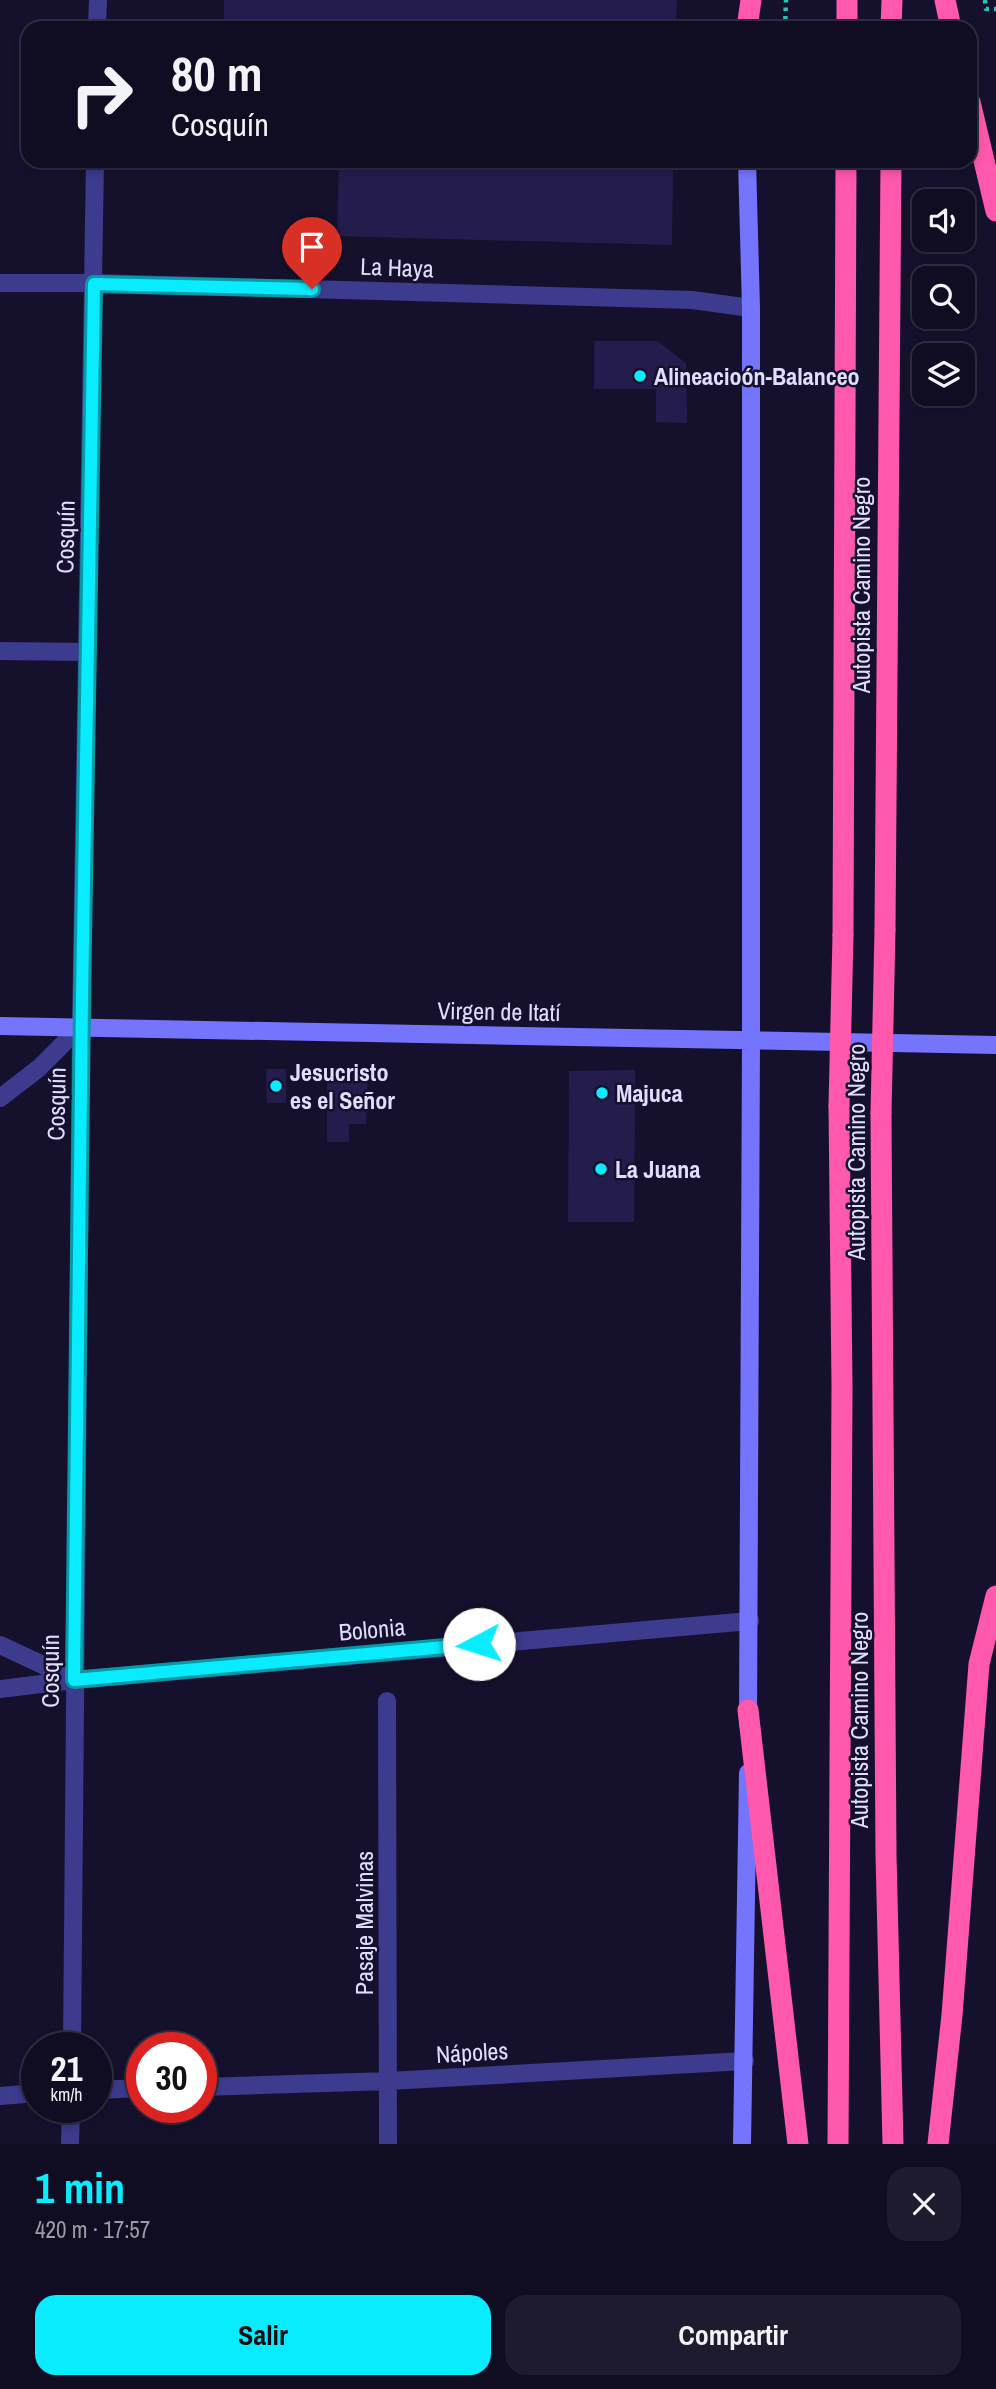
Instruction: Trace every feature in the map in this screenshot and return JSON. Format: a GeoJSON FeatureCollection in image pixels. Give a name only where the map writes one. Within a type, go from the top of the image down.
{"type":"FeatureCollection","features":[{"type":"Feature","properties":{"kind":"highway"},"geometry":{"type":"LineString","coordinates":[[746,21],[751,0]]}},
{"type":"Feature","properties":{"kind":"highway"},"geometry":{"type":"LineString","coordinates":[[847,0],[847,21]]}},
{"type":"Feature","properties":{"kind":"highway"},"geometry":{"type":"LineString","coordinates":[[891,21],[892,0]]}},
{"type":"Feature","properties":{"kind":"highway"},"geometry":{"type":"LineString","coordinates":[[944,0],[949,21]]}},
{"type":"Feature","properties":{"kind":"highway"},"geometry":{"type":"LineString","coordinates":[[977,131],[996,211]]}},
{"type":"Feature","properties":{"kind":"highway","name":"Autopista Camino Negro"},"geometry":{"type":"LineString","coordinates":[[838,2144],[842,1401],[839,1106],[844,935],[846,168]]}},
{"type":"Feature","properties":{"kind":"highway","name":"Autopista Camino Negro"},"geometry":{"type":"LineString","coordinates":[[891,168],[886,930],[881,1113],[886,1841],[893,2144]]}},
{"type":"Feature","properties":{"kind":"highway"},"geometry":{"type":"LineString","coordinates":[[938,2144],[952,2015],[979,1664],[996,1596]]}},
{"type":"Feature","properties":{"kind":"highway"},"geometry":{"type":"LineString","coordinates":[[748,1710],[798,2144]]}},
{"type":"Feature","properties":{"kind":"street"},"geometry":{"type":"LineString","coordinates":[[97,21],[98,0]]}},
{"type":"Feature","properties":{"kind":"street"},"geometry":{"type":"LineString","coordinates":[[743,0],[744,21]]}},
{"type":"Feature","properties":{"kind":"street","name":"Cosquín"},"geometry":{"type":"LineString","coordinates":[[72,2032],[81,1026],[95,168]]}},
{"type":"Feature","properties":{"kind":"street"},"geometry":{"type":"LineString","coordinates":[[742,2144],[750,1621],[751,308],[747,168]]}},
{"type":"Feature","properties":{"kind":"street","name":"La Haya"},"geometry":{"type":"LineString","coordinates":[[0,283],[692,300],[751,308]]}},
{"type":"Feature","properties":{"kind":"street"},"geometry":{"type":"LineString","coordinates":[[0,651],[87,652]]}},
{"type":"Feature","properties":{"kind":"street","name":"Virgen de Itatí"},"geometry":{"type":"LineString","coordinates":[[0,1026],[996,1045]]}},
{"type":"Feature","properties":{"kind":"street"},"geometry":{"type":"LineString","coordinates":[[0,1098],[39,1068],[81,1026]]}},
{"type":"Feature","properties":{"kind":"street","name":"Bolonia"},"geometry":{"type":"LineString","coordinates":[[0,1689],[74,1680],[750,1621]]}},
{"type":"Feature","properties":{"kind":"street"},"geometry":{"type":"LineString","coordinates":[[0,1645],[74,1680]]}},
{"type":"Feature","properties":{"kind":"street","name":"Pasaje Malvinas"},"geometry":{"type":"LineString","coordinates":[[387,1701],[388,2144]]}},
{"type":"Feature","properties":{"kind":"street","name":"Nápoles"},"geometry":{"type":"LineString","coordinates":[[217,2086],[389,2081],[745,2061]]}},
{"type":"Feature","properties":{"kind":"street"},"geometry":{"type":"LineString","coordinates":[[0,2096],[21,2094]]}},
{"type":"Feature","properties":{"kind":"street"},"geometry":{"type":"LineString","coordinates":[[71,2123],[71,2144]]}},
{"type":"Feature","properties":{"kind":"path"},"geometry":{"type":"LineString","coordinates":[[785,21],[786,0]]}},
{"type":"Feature","properties":{"kind":"path"},"geometry":{"type":"LineString","coordinates":[[985,0],[986,9],[996,9]]}},
{"type":"Feature","properties":{"kind":"building"},"geometry":{"type":"Polygon","coordinates":[[[224,0],[677,0],[676,21],[224,21],[224,0]]]}},
{"type":"Feature","properties":{"kind":"building"},"geometry":{"type":"Polygon","coordinates":[[[339,168],[673,168],[672,245],[337,236],[339,168]]]}},
{"type":"Feature","properties":{"kind":"building","name":"Alineacioón-Balanceo"},"geometry":{"type":"Polygon","coordinates":[[[594,341],[657,341],[686,363],[687,423],[656,422],[656,389],[594,389],[594,341]]]}},
{"type":"Feature","properties":{"kind":"building","name":"Jesucristo es el Señor"},"geometry":{"type":"Polygon","coordinates":[[[266,1069],[286,1069],[286,1103],[267,1103],[266,1069]]]}},
{"type":"Feature","properties":{"kind":"building","name":"La Juana"},"geometry":{"type":"Polygon","coordinates":[[[635,1070],[634,1222],[568,1222],[569,1071],[635,1070]]]}},
{"type":"Feature","properties":{"kind":"building"},"geometry":{"type":"Polygon","coordinates":[[[327,1071],[368,1071],[366,1124],[349,1124],[349,1142],[327,1142],[327,1071]]]}},
{"type":"Feature","properties":{"kind":"place","name":"Alineacioón-Balanceo"},"geometry":{"type":"Point","coordinates":[640,376]}},
{"type":"Feature","properties":{"kind":"place","name":"Jesucristo es el Señor"},"geometry":{"type":"Point","coordinates":[276,1086]}},
{"type":"Feature","properties":{"kind":"place","name":"Majuca"},"geometry":{"type":"Point","coordinates":[602,1093]}},
{"type":"Feature","properties":{"kind":"place","name":"La Juana"},"geometry":{"type":"Point","coordinates":[601,1169]}},
{"type":"Feature","properties":{"kind":"route"},"geometry":{"type":"LineString","coordinates":[[312,289],[94,284],[74,1680],[479,1644]]}}]}
